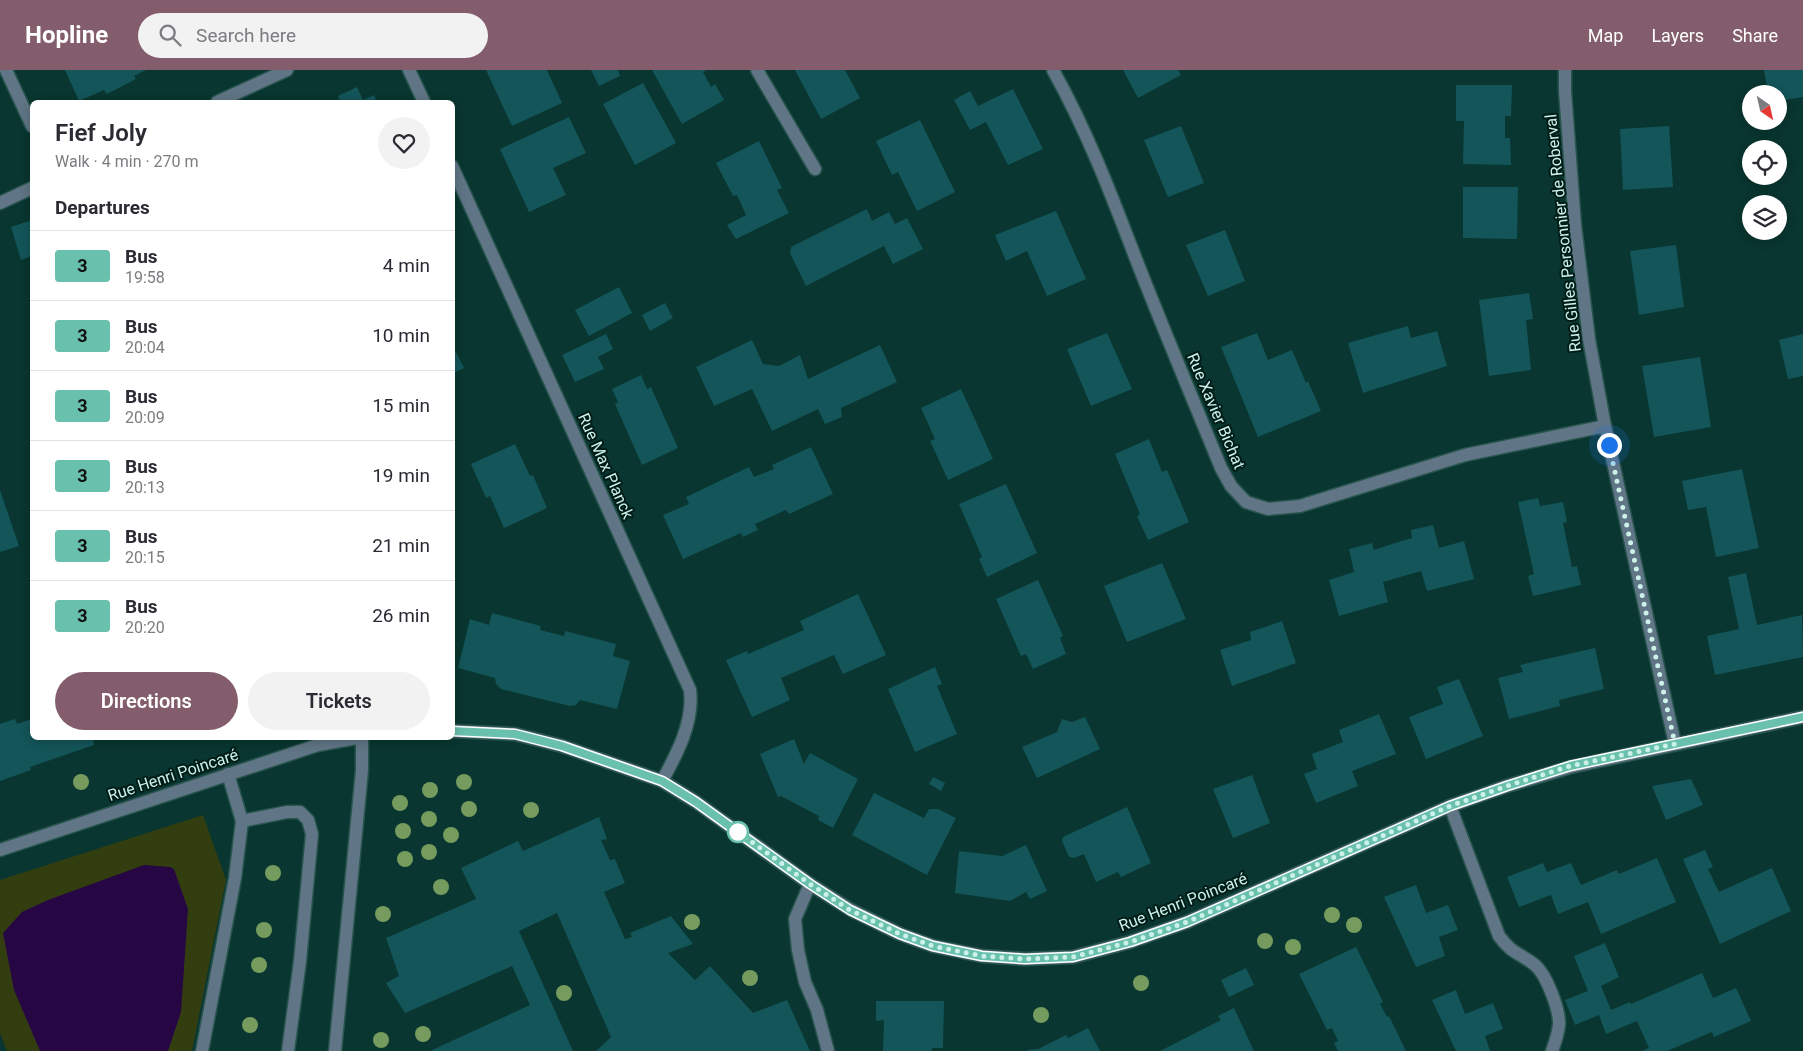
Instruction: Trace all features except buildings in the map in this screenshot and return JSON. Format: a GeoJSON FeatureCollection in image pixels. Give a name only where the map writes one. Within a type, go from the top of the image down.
{"type":"FeatureCollection","features":[{"type":"Feature","properties":{"kind":"street"},"geometry":{"type":"LineString","coordinates":[[6,70],[30,122]]}},
{"type":"Feature","properties":{"kind":"street"},"geometry":{"type":"LineString","coordinates":[[221,100],[287,70]]}},
{"type":"Feature","properties":{"kind":"street"},"geometry":{"type":"LineString","coordinates":[[409,70],[423,100]]}},
{"type":"Feature","properties":{"kind":"street"},"geometry":{"type":"LineString","coordinates":[[757,70],[815,169]]}},
{"type":"Feature","properties":{"kind":"street","name":"Rue Xavier Bichat"},"geometry":{"type":"LineString","coordinates":[[1053,70],[1084,130],[1111,191],[1134,254],[1221,468],[1231,486],[1246,502],[1268,509],[1300,506],[1465,455],[1605,426]]}},
{"type":"Feature","properties":{"kind":"street","name":"Rue Gilles Personnier de Roberval"},"geometry":{"type":"LineString","coordinates":[[1565,70],[1575,225],[1589,339],[1605,426],[1675,744]]}},
{"type":"Feature","properties":{"kind":"street","name":"Rue Max Planck"},"geometry":{"type":"LineString","coordinates":[[455,173],[690,690],[692,703],[689,718],[678,750],[662,781]]}},
{"type":"Feature","properties":{"kind":"street"},"geometry":{"type":"LineString","coordinates":[[0,203],[30,189]]}},
{"type":"Feature","properties":{"kind":"street","name":"Rue Henri Poincaré"},"geometry":{"type":"LineString","coordinates":[[455,731],[515,734],[562,746],[662,781],[696,802],[810,884],[850,910],[900,934],[933,946],[982,956],[1025,959],[1073,957],[1130,942],[1187,922],[1450,806],[1570,766],[1803,717]]}},
{"type":"Feature","properties":{"kind":"street","name":"Rue Henri Poincaré"},"geometry":{"type":"LineString","coordinates":[[0,850],[318,745],[346,740]]}},
{"type":"Feature","properties":{"kind":"street"},"geometry":{"type":"LineString","coordinates":[[335,1051],[362,770],[362,740]]}},
{"type":"Feature","properties":{"kind":"street"},"geometry":{"type":"LineString","coordinates":[[202,1051],[235,878],[242,821],[228,774]]}},
{"type":"Feature","properties":{"kind":"street"},"geometry":{"type":"LineString","coordinates":[[1450,806],[1499,936],[1507,947],[1534,963],[1543,972],[1556,1008],[1559,1024],[1552,1051]]}},
{"type":"Feature","properties":{"kind":"street"},"geometry":{"type":"LineString","coordinates":[[242,821],[287,812],[300,812],[308,820],[312,834],[300,961],[288,1051]]}},
{"type":"Feature","properties":{"kind":"street"},"geometry":{"type":"LineString","coordinates":[[810,884],[795,919],[797,942],[806,982],[817,1010],[828,1051]]}},
{"type":"Feature","properties":{"kind":"green space"},"geometry":{"type":"Polygon","coordinates":[[[203,815],[226,880],[192,1051],[7,1051],[0,1033],[0,880],[203,815]]]}},
{"type":"Feature","properties":{"kind":"shaded area"},"geometry":{"type":"Polygon","coordinates":[[[144,865],[174,869],[188,909],[181,1012],[168,1051],[40,1051],[14,990],[3,933],[22,912],[48,900],[144,865]]]}},
{"type":"Feature","properties":{"kind":"bus line","name":"3"},"geometry":{"type":"LineString","coordinates":[[455,731],[515,734],[562,746],[662,781],[696,802],[810,884],[850,910],[900,934],[933,946],[982,956],[1025,959],[1073,957],[1130,942],[1187,922],[1450,806],[1570,766],[1803,717]]}},
{"type":"Feature","properties":{"kind":"route"},"geometry":{"type":"LineString","coordinates":[[738,832],[810,884],[850,910],[900,934],[933,946],[982,956],[1025,959],[1073,957],[1130,942],[1187,922],[1450,806],[1570,766],[1675,744],[1609,445]]}}]}
